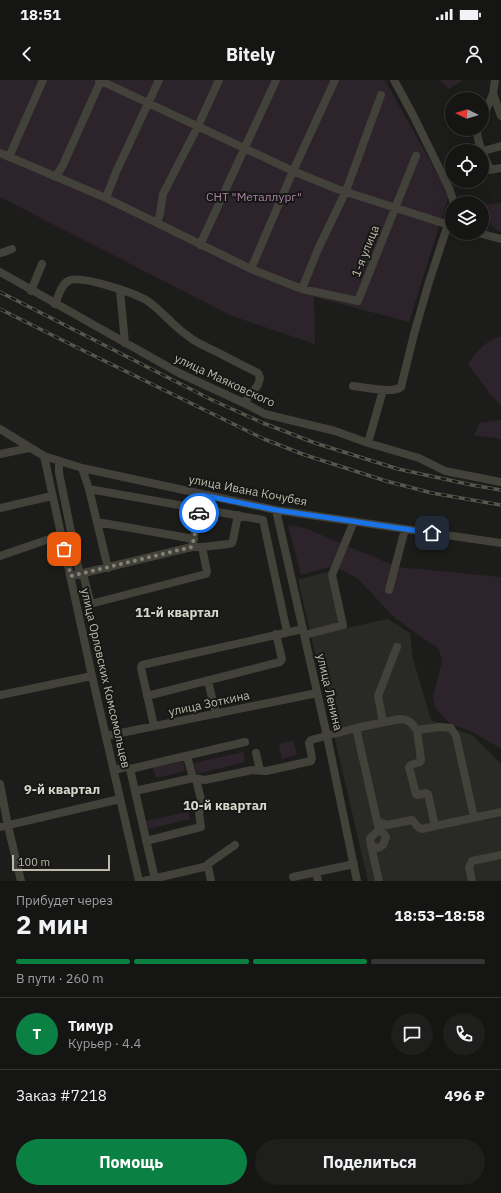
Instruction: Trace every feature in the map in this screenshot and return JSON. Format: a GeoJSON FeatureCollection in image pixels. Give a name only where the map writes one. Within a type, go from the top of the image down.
{"type":"FeatureCollection","features":[{"type":"Feature","properties":{"kind":"street"},"geometry":{"type":"LineString","coordinates":[[9,157],[43,80]]}},
{"type":"Feature","properties":{"kind":"street"},"geometry":{"type":"LineString","coordinates":[[56,176],[63,166],[100,80],[294,171],[396,208],[445,221]]}},
{"type":"Feature","properties":{"kind":"street"},"geometry":{"type":"LineString","coordinates":[[106,198],[116,172],[160,80]]}},
{"type":"Feature","properties":{"kind":"street"},"geometry":{"type":"LineString","coordinates":[[157,223],[163,194],[198,126],[219,80]]}},
{"type":"Feature","properties":{"kind":"street"},"geometry":{"type":"LineString","coordinates":[[200,245],[276,80]]}},
{"type":"Feature","properties":{"kind":"street"},"geometry":{"type":"LineString","coordinates":[[251,269],[335,80]]}},
{"type":"Feature","properties":{"kind":"street"},"geometry":{"type":"LineString","coordinates":[[394,80],[413,115],[452,196]]}},
{"type":"Feature","properties":{"kind":"street"},"geometry":{"type":"LineString","coordinates":[[489,103],[493,94],[495,80]]}},
{"type":"Feature","properties":{"kind":"street"},"geometry":{"type":"LineString","coordinates":[[493,94],[501,116]]}},
{"type":"Feature","properties":{"kind":"street"},"geometry":{"type":"LineString","coordinates":[[0,153],[106,198],[251,269],[302,289],[318,249],[346,191],[381,95]]}},
{"type":"Feature","properties":{"kind":"street"},"geometry":{"type":"LineString","coordinates":[[489,149],[501,146]]}},
{"type":"Feature","properties":{"kind":"street","name":"1-я улица"},"geometry":{"type":"LineString","coordinates":[[302,289],[358,301],[416,156]]}},
{"type":"Feature","properties":{"kind":"street"},"geometry":{"type":"LineString","coordinates":[[489,167],[490,170],[501,168]]}},
{"type":"Feature","properties":{"kind":"street"},"geometry":{"type":"LineString","coordinates":[[489,236],[501,239]]}},
{"type":"Feature","properties":{"kind":"street"},"geometry":{"type":"LineString","coordinates":[[353,386],[383,390],[398,389],[401,387],[429,282],[445,239]]}},
{"type":"Feature","properties":{"kind":"street"},"geometry":{"type":"LineString","coordinates":[[0,253],[12,249]]}},
{"type":"Feature","properties":{"kind":"street"},"geometry":{"type":"LineString","coordinates":[[31,291],[42,264]]}},
{"type":"Feature","properties":{"kind":"street","name":"улица Маяковского"},"geometry":{"type":"LineString","coordinates":[[0,272],[31,291],[179,373],[270,416],[303,422],[335,431],[368,443],[420,458],[445,471],[501,482]]}},
{"type":"Feature","properties":{"kind":"street"},"geometry":{"type":"LineString","coordinates":[[55,304],[65,283],[71,279],[92,281],[141,297],[150,302],[188,337],[258,373],[260,378],[258,385],[244,403]]}},
{"type":"Feature","properties":{"kind":"street"},"geometry":{"type":"LineString","coordinates":[[120,290],[125,343]]}},
{"type":"Feature","properties":{"kind":"street"},"geometry":{"type":"LineString","coordinates":[[368,443],[383,390]]}},
{"type":"Feature","properties":{"kind":"street","name":"улица Ивана Кочубея"},"geometry":{"type":"LineString","coordinates":[[0,429],[44,456],[82,468],[276,510],[354,520],[501,543]]}},
{"type":"Feature","properties":{"kind":"street"},"geometry":{"type":"LineString","coordinates":[[0,454],[29,448]]}},
{"type":"Feature","properties":{"kind":"street","name":"улица Орловских Комсомольцев"},"geometry":{"type":"LineString","coordinates":[[44,456],[139,881]]}},
{"type":"Feature","properties":{"kind":"street"},"geometry":{"type":"LineString","coordinates":[[59,461],[59,473],[82,574],[90,602],[94,603],[206,574],[207,572],[202,548]]}},
{"type":"Feature","properties":{"kind":"street"},"geometry":{"type":"LineString","coordinates":[[82,468],[89,489],[108,568]]}},
{"type":"Feature","properties":{"kind":"street"},"geometry":{"type":"LineString","coordinates":[[89,489],[261,519],[264,522],[287,632]]}},
{"type":"Feature","properties":{"kind":"street"},"geometry":{"type":"LineString","coordinates":[[192,547],[202,495]]}},
{"type":"Feature","properties":{"kind":"street"},"geometry":{"type":"LineString","coordinates":[[0,508],[52,496]]}},
{"type":"Feature","properties":{"kind":"street","name":"улица Ленина"},"geometry":{"type":"LineString","coordinates":[[276,510],[318,693],[357,881]]}},
{"type":"Feature","properties":{"kind":"street"},"geometry":{"type":"LineString","coordinates":[[71,576],[192,547],[202,548],[232,543],[234,540],[238,515]]}},
{"type":"Feature","properties":{"kind":"street"},"geometry":{"type":"LineString","coordinates":[[154,726],[141,668],[142,665],[276,634],[287,632],[304,632],[343,625],[332,575],[354,520]]}},
{"type":"Feature","properties":{"kind":"street"},"geometry":{"type":"LineString","coordinates":[[97,522],[194,539]]}},
{"type":"Feature","properties":{"kind":"street"},"geometry":{"type":"LineString","coordinates":[[389,590],[405,529]]}},
{"type":"Feature","properties":{"kind":"street"},"geometry":{"type":"LineString","coordinates":[[0,556],[61,535]]}},
{"type":"Feature","properties":{"kind":"street"},"geometry":{"type":"LineString","coordinates":[[147,696],[280,662],[282,659],[276,634]]}},
{"type":"Feature","properties":{"kind":"street"},"geometry":{"type":"LineString","coordinates":[[383,722],[378,696],[396,647]]}},
{"type":"Feature","properties":{"kind":"street"},"geometry":{"type":"LineString","coordinates":[[0,695],[92,676]]}},
{"type":"Feature","properties":{"kind":"street"},"geometry":{"type":"LineString","coordinates":[[208,681],[216,714]]}},
{"type":"Feature","properties":{"kind":"street","name":"улица Зоткина"},"geometry":{"type":"LineString","coordinates":[[106,736],[318,693]]}},
{"type":"Feature","properties":{"kind":"street"},"geometry":{"type":"LineString","coordinates":[[135,791],[194,779],[205,780],[252,770],[266,771],[311,761],[312,758],[309,742],[356,728],[405,719],[409,721],[417,730],[421,760],[410,767],[416,794],[428,794],[436,826]]}},
{"type":"Feature","properties":{"kind":"street"},"geometry":{"type":"LineString","coordinates":[[417,730],[440,727],[451,728],[456,736],[474,817]]}},
{"type":"Feature","properties":{"kind":"street"},"geometry":{"type":"LineString","coordinates":[[356,728],[378,830]]}},
{"type":"Feature","properties":{"kind":"street"},"geometry":{"type":"LineString","coordinates":[[114,770],[127,767],[130,769],[245,742]]}},
{"type":"Feature","properties":{"kind":"street"},"geometry":{"type":"LineString","coordinates":[[256,753],[260,770]]}},
{"type":"Feature","properties":{"kind":"street"},"geometry":{"type":"LineString","coordinates":[[146,841],[201,827],[199,813],[202,804],[188,756]]}},
{"type":"Feature","properties":{"kind":"street"},"geometry":{"type":"LineString","coordinates":[[130,769],[155,878]]}},
{"type":"Feature","properties":{"kind":"street"},"geometry":{"type":"LineString","coordinates":[[0,784],[4,826],[21,881]]}},
{"type":"Feature","properties":{"kind":"street"},"geometry":{"type":"LineString","coordinates":[[4,826],[120,800]]}},
{"type":"Feature","properties":{"kind":"street"},"geometry":{"type":"LineString","coordinates":[[377,821],[387,825],[412,820],[422,829],[501,812]]}},
{"type":"Feature","properties":{"kind":"street"},"geometry":{"type":"LineString","coordinates":[[378,830],[370,838],[379,881]]}},
{"type":"Feature","properties":{"kind":"street"},"geometry":{"type":"LineString","coordinates":[[371,846],[378,848],[383,845],[386,837],[378,830]]}},
{"type":"Feature","properties":{"kind":"street"},"geometry":{"type":"LineString","coordinates":[[144,881],[208,866],[209,863],[235,845]]}},
{"type":"Feature","properties":{"kind":"street"},"geometry":{"type":"LineString","coordinates":[[472,881],[469,867],[472,861],[501,855]]}},
{"type":"Feature","properties":{"kind":"street"},"geometry":{"type":"LineString","coordinates":[[293,876],[354,864]]}},
{"type":"Feature","properties":{"kind":"street"},"geometry":{"type":"LineString","coordinates":[[208,866],[211,881]]}},
{"type":"Feature","properties":{"kind":"street"},"geometry":{"type":"LineString","coordinates":[[316,872],[318,881]]}},
{"type":"Feature","properties":{"kind":"shaded area"},"geometry":{"type":"Polygon","coordinates":[[[334,570],[347,628],[388,619],[410,633],[413,659],[431,720],[472,735],[501,764],[501,881],[368,881],[298,580],[334,570]]]}},
{"type":"Feature","properties":{"kind":"green space","name":"СНТ \"Металлург\""},"geometry":{"type":"Polygon","coordinates":[[[0,80],[385,80],[449,195],[445,196],[445,208],[409,322],[314,297],[315,344],[232,316],[0,197],[0,80]]]}},
{"type":"Feature","properties":{"kind":"green space"},"geometry":{"type":"Polygon","coordinates":[[[440,80],[463,80],[449,89],[440,80]]]}},
{"type":"Feature","properties":{"kind":"green space"},"geometry":{"type":"Polygon","coordinates":[[[501,203],[501,232],[489,223],[489,204],[501,203]]]}},
{"type":"Feature","properties":{"kind":"green space"},"geometry":{"type":"Polygon","coordinates":[[[501,336],[501,405],[491,395],[468,364],[482,347],[501,336]]]}},
{"type":"Feature","properties":{"kind":"green space"},"geometry":{"type":"Polygon","coordinates":[[[501,420],[501,439],[474,435],[480,423],[501,420]]]}},
{"type":"Feature","properties":{"kind":"green space"},"geometry":{"type":"Polygon","coordinates":[[[288,525],[305,528],[397,567],[501,577],[501,749],[473,732],[450,724],[435,708],[433,697],[442,661],[439,649],[396,619],[357,578],[333,566],[301,575],[288,525]]]}},
{"type":"Feature","properties":{"kind":"green space"},"geometry":{"type":"Polygon","coordinates":[[[293,740],[297,755],[282,759],[279,744],[293,740]]]}},
{"type":"Feature","properties":{"kind":"green space"},"geometry":{"type":"Polygon","coordinates":[[[243,752],[245,762],[197,774],[194,763],[243,752]]]}},
{"type":"Feature","properties":{"kind":"green space"},"geometry":{"type":"Polygon","coordinates":[[[183,761],[185,771],[156,778],[153,768],[183,761]]]}},
{"type":"Feature","properties":{"kind":"green space"},"geometry":{"type":"Polygon","coordinates":[[[188,812],[190,819],[148,829],[146,821],[188,812]]]}},
{"type":"Feature","properties":{"kind":"railway"},"geometry":{"type":"LineString","coordinates":[[0,292],[212,400],[263,423],[315,443],[398,469],[501,490]]}},
{"type":"Feature","properties":{"kind":"railway"},"geometry":{"type":"LineString","coordinates":[[0,309],[264,439],[305,455],[386,481],[432,493],[501,505]]}},
{"type":"Feature","properties":{"kind":"way so far"},"geometry":{"type":"LineString","coordinates":[[64,549],[71,576],[192,547],[199,513]]}},
{"type":"Feature","properties":{"kind":"district","name":"11-й квартал"},"geometry":{"type":"Point","coordinates":[177,612]}},
{"type":"Feature","properties":{"kind":"district","name":"9-й квартал"},"geometry":{"type":"Point","coordinates":[62,789]}},
{"type":"Feature","properties":{"kind":"district","name":"10-й квартал"},"geometry":{"type":"Point","coordinates":[225,805]}},
{"type":"Feature","properties":{"kind":"route"},"geometry":{"type":"LineString","coordinates":[[199,513],[202,495],[276,510],[354,520],[432,533]]}}]}
